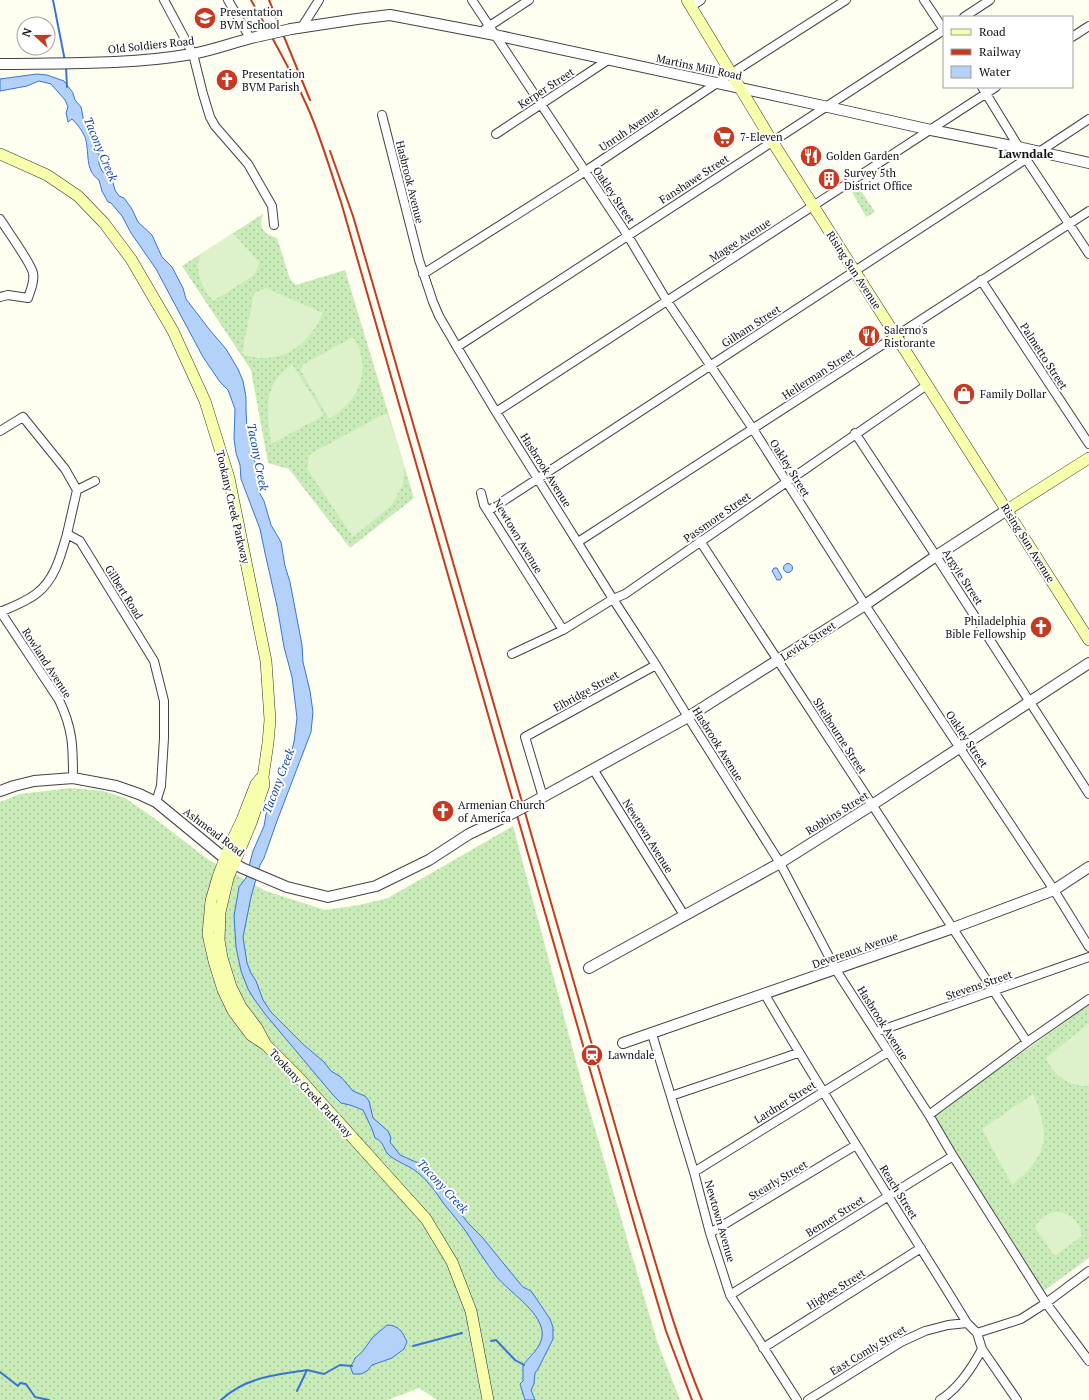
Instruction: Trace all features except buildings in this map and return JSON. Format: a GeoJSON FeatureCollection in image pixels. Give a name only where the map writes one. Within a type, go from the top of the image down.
{"type":"FeatureCollection","features":[{"type":"Feature","properties":{"kind":"main road","name":"Rising Sun Avenue"},"geometry":{"type":"LineString","coordinates":[[689,3],[772,141],[1089,640]]}},
{"type":"Feature","properties":{"kind":"main road","name":"Tookany Creek Parkway"},"geometry":{"type":"LineString","coordinates":[[0,154],[47,175],[78,196],[104,223],[131,259],[173,331],[205,401],[229,478],[266,660],[270,721],[263,777],[256,784],[234,863],[228,878],[220,912],[219,940],[222,958],[231,987],[241,1007],[257,1028],[266,1045]]}},
{"type":"Feature","properties":{"kind":"main road","name":"Levick Street"},"geometry":{"type":"LineString","coordinates":[[1007,510],[1089,458]]}},
{"type":"Feature","properties":{"kind":"main road","name":"Tookany Creek Parkway"},"geometry":{"type":"LineString","coordinates":[[234,863],[218,877],[211,901],[208,934],[223,990],[233,1011],[252,1035],[266,1045],[299,1078],[426,1219],[452,1262],[471,1311],[488,1400]]}},
{"type":"Feature","properties":{"kind":"street"},"geometry":{"type":"LineString","coordinates":[[164,0],[193,54],[210,117],[215,126],[248,164],[272,206],[274,225]]}},
{"type":"Feature","properties":{"kind":"street"},"geometry":{"type":"LineString","coordinates":[[228,0],[250,38]]}},
{"type":"Feature","properties":{"kind":"street"},"geometry":{"type":"LineString","coordinates":[[302,27],[319,0]]}},
{"type":"Feature","properties":{"kind":"street","name":"Oakley Street"},"geometry":{"type":"LineString","coordinates":[[472,0],[542,105],[584,172],[628,236],[667,301],[753,429],[785,482],[1054,890],[1089,947]]}},
{"type":"Feature","properties":{"kind":"street"},"geometry":{"type":"LineString","coordinates":[[479,32],[529,0]]}},
{"type":"Feature","properties":{"kind":"street"},"geometry":{"type":"LineString","coordinates":[[689,3],[702,0]]}},
{"type":"Feature","properties":{"kind":"street","name":"Unruh Avenue"},"geometry":{"type":"LineString","coordinates":[[423,274],[584,172],[732,73],[846,0]]}},
{"type":"Feature","properties":{"kind":"street"},"geometry":{"type":"LineString","coordinates":[[924,0],[943,28]]}},
{"type":"Feature","properties":{"kind":"street"},"geometry":{"type":"LineString","coordinates":[[966,16],[990,0]]}},
{"type":"Feature","properties":{"kind":"street","name":"Martins Mill Road"},"geometry":{"type":"LineString","coordinates":[[302,27],[390,15],[495,35],[716,84],[828,106],[931,130],[1089,163]]}},
{"type":"Feature","properties":{"kind":"street"},"geometry":{"type":"LineString","coordinates":[[1073,37],[1089,26]]}},
{"type":"Feature","properties":{"kind":"street","name":"Old Soldiers Road"},"geometry":{"type":"LineString","coordinates":[[0,64],[75,64],[193,54],[250,38],[302,27]]}},
{"type":"Feature","properties":{"kind":"street","name":"Fanshawe Street"},"geometry":{"type":"LineString","coordinates":[[456,347],[943,31]]}},
{"type":"Feature","properties":{"kind":"street","name":"Kerper Street"},"geometry":{"type":"LineString","coordinates":[[496,134],[608,60]]}},
{"type":"Feature","properties":{"kind":"street"},"geometry":{"type":"LineString","coordinates":[[984,90],[1018,147],[1089,254]]}},
{"type":"Feature","properties":{"kind":"street","name":"Magee Avenue"},"geometry":{"type":"LineString","coordinates":[[496,412],[813,205],[931,130],[984,90]]}},
{"type":"Feature","properties":{"kind":"street","name":"Hasbrook Avenue"},"geometry":{"type":"LineString","coordinates":[[382,115],[423,274],[439,316],[456,347],[780,863],[836,970],[929,1116],[952,1156],[1046,1303],[1089,1361]]}},
{"type":"Feature","properties":{"kind":"street"},"geometry":{"type":"LineString","coordinates":[[1039,152],[1089,119]]}},
{"type":"Feature","properties":{"kind":"street","name":"Gilham Street"},"geometry":{"type":"LineString","coordinates":[[488,511],[1026,159]]}},
{"type":"Feature","properties":{"kind":"street","name":"Hellerman Street"},"geometry":{"type":"LineString","coordinates":[[578,542],[1089,211]]}},
{"type":"Feature","properties":{"kind":"street"},"geometry":{"type":"LineString","coordinates":[[0,219],[33,272],[33,280],[28,298],[8,295],[0,297]]}},
{"type":"Feature","properties":{"kind":"street","name":"Palmetto Street"},"geometry":{"type":"LineString","coordinates":[[981,280],[1089,444]]}},
{"type":"Feature","properties":{"kind":"street","name":"Passmore Street"},"geometry":{"type":"LineString","coordinates":[[512,654],[563,630],[613,599],[625,594],[927,385]]}},
{"type":"Feature","properties":{"kind":"street"},"geometry":{"type":"LineString","coordinates":[[0,431],[23,417],[65,469],[77,490],[67,534],[57,565],[48,582],[36,594],[0,611]]}},
{"type":"Feature","properties":{"kind":"street","name":"Argyle Street"},"geometry":{"type":"LineString","coordinates":[[856,434],[1089,794]]}},
{"type":"Feature","properties":{"kind":"street"},"geometry":{"type":"LineString","coordinates":[[77,490],[95,481]]}},
{"type":"Feature","properties":{"kind":"street","name":"Newtown Avenue"},"geometry":{"type":"LineString","coordinates":[[481,493],[484,505],[563,630]]}},
{"type":"Feature","properties":{"kind":"street","name":"Levick Street"},"geometry":{"type":"LineString","coordinates":[[518,810],[688,717],[865,605],[936,556],[1007,510]]}},
{"type":"Feature","properties":{"kind":"street","name":"Gilbert Road"},"geometry":{"type":"LineString","coordinates":[[67,534],[80,541],[154,661],[164,701],[164,738],[161,786],[156,802]]}},
{"type":"Feature","properties":{"kind":"street","name":"Shelbourne Street"},"geometry":{"type":"LineString","coordinates":[[700,541],[1027,1042]]}},
{"type":"Feature","properties":{"kind":"street","name":"Rowland Avenue"},"geometry":{"type":"LineString","coordinates":[[0,611],[59,700],[66,715],[73,748],[72,778]]}},
{"type":"Feature","properties":{"kind":"street","name":"Robbins Street"},"geometry":{"type":"LineString","coordinates":[[589,968],[780,863],[872,805],[1089,663]]}},
{"type":"Feature","properties":{"kind":"street","name":"Elbridge Street"},"geometry":{"type":"LineString","coordinates":[[543,797],[525,737],[656,665]]}},
{"type":"Feature","properties":{"kind":"street","name":"Newtown Avenue"},"geometry":{"type":"LineString","coordinates":[[593,769],[684,915]]}},
{"type":"Feature","properties":{"kind":"street","name":"Ashmead Road"},"geometry":{"type":"LineString","coordinates":[[0,791],[34,781],[72,778],[116,786],[156,802],[234,863],[287,887],[328,897],[369,889],[430,860],[469,834],[518,810]]}},
{"type":"Feature","properties":{"kind":"street","name":"Devereaux Avenue"},"geometry":{"type":"LineString","coordinates":[[623,1043],[954,928],[1054,890],[1089,867]]}},
{"type":"Feature","properties":{"kind":"street","name":"Stevens Street"},"geometry":{"type":"LineString","coordinates":[[876,1032],[1089,957]]}},
{"type":"Feature","properties":{"kind":"street","name":"Reach Street"},"geometry":{"type":"LineString","coordinates":[[764,993],[798,1052],[921,1248],[966,1323],[976,1333],[982,1350],[1017,1400]]}},
{"type":"Feature","properties":{"kind":"street"},"geometry":{"type":"LineString","coordinates":[[929,1116],[1027,1042],[1089,999]]}},
{"type":"Feature","properties":{"kind":"street","name":"Newtown Avenue"},"geometry":{"type":"LineString","coordinates":[[652,1034],[694,1172],[710,1234],[730,1295],[797,1400]]}},
{"type":"Feature","properties":{"kind":"street"},"geometry":{"type":"LineString","coordinates":[[671,1096],[798,1052]]}},
{"type":"Feature","properties":{"kind":"street","name":"Lardner Street"},"geometry":{"type":"LineString","coordinates":[[694,1172],[888,1052]]}},
{"type":"Feature","properties":{"kind":"street","name":"Stearly Street"},"geometry":{"type":"LineString","coordinates":[[710,1234],[856,1145]]}},
{"type":"Feature","properties":{"kind":"street","name":"Benner Street"},"geometry":{"type":"LineString","coordinates":[[730,1295],[952,1156]]}},
{"type":"Feature","properties":{"kind":"street","name":"Higbee Street"},"geometry":{"type":"LineString","coordinates":[[763,1348],[921,1248]]}},
{"type":"Feature","properties":{"kind":"street"},"geometry":{"type":"LineString","coordinates":[[976,1333],[1021,1319],[1046,1303],[1089,1271]]}},
{"type":"Feature","properties":{"kind":"street","name":"East Comly Street"},"geometry":{"type":"LineString","coordinates":[[808,1400],[901,1342],[925,1331],[948,1325],[966,1323]]}},
{"type":"Feature","properties":{"kind":"street"},"geometry":{"type":"LineString","coordinates":[[942,1400],[964,1378],[982,1350]]}},
{"type":"Feature","properties":{"kind":"green space"},"geometry":{"type":"Polygon","coordinates":[[[858,186],[875,212],[866,217],[851,190],[858,186]]]}},
{"type":"Feature","properties":{"kind":"green space"},"geometry":{"type":"Polygon","coordinates":[[[263,214],[261,223],[263,229],[269,235],[277,238],[290,279],[296,285],[345,270],[414,498],[350,548],[289,469],[268,463],[251,370],[182,266],[263,214]]]}},
{"type":"Feature","properties":{"kind":"green space"},"geometry":{"type":"Polygon","coordinates":[[[233,233],[259,262],[258,268],[253,276],[213,301],[207,294],[201,280],[198,271],[199,260],[201,254],[233,233]]]}},
{"type":"Feature","properties":{"kind":"green space"},"geometry":{"type":"Polygon","coordinates":[[[266,288],[323,313],[310,336],[291,351],[280,356],[268,358],[242,354],[254,293],[266,288]]]}},
{"type":"Feature","properties":{"kind":"green space"},"geometry":{"type":"Polygon","coordinates":[[[353,337],[359,349],[362,361],[360,383],[349,403],[329,419],[301,371],[302,365],[353,337]]]}},
{"type":"Feature","properties":{"kind":"green space"},"geometry":{"type":"Polygon","coordinates":[[[292,364],[323,413],[321,417],[271,444],[268,410],[271,391],[275,382],[282,373],[292,364]]]}},
{"type":"Feature","properties":{"kind":"green space"},"geometry":{"type":"Polygon","coordinates":[[[384,414],[388,415],[404,466],[403,484],[392,505],[353,537],[307,469],[310,454],[384,414]]]}},
{"type":"Feature","properties":{"kind":"green space"},"geometry":{"type":"Polygon","coordinates":[[[71,788],[103,791],[125,798],[209,860],[266,891],[325,910],[359,905],[388,898],[513,826],[584,1091],[657,1341],[680,1400],[437,1400],[419,1388],[388,1400],[0,1400],[0,802],[20,794],[71,788]]]}},
{"type":"Feature","properties":{"kind":"green space"},"geometry":{"type":"Polygon","coordinates":[[[1089,1005],[1089,1258],[1044,1291],[933,1116],[1089,1005]]]}},
{"type":"Feature","properties":{"kind":"green space"},"geometry":{"type":"Polygon","coordinates":[[[1089,1023],[1089,1086],[1075,1085],[1058,1075],[1053,1070],[1046,1058],[1089,1023]]]}},
{"type":"Feature","properties":{"kind":"green space"},"geometry":{"type":"Polygon","coordinates":[[[1033,1094],[1042,1122],[1044,1134],[1043,1144],[1039,1155],[1033,1164],[1012,1185],[982,1129],[1033,1094]]]}},
{"type":"Feature","properties":{"kind":"green space"},"geometry":{"type":"Polygon","coordinates":[[[1057,1212],[1071,1216],[1079,1226],[1082,1236],[1056,1255],[1053,1254],[1035,1227],[1044,1216],[1057,1212]]]}},
{"type":"Feature","properties":{"kind":"water"},"geometry":{"type":"Polygon","coordinates":[[[37,74],[47,75],[64,81],[73,93],[75,100],[81,107],[84,122],[92,131],[99,152],[99,164],[102,171],[112,179],[115,190],[119,196],[124,198],[132,209],[138,222],[152,235],[162,257],[172,267],[183,288],[186,299],[226,349],[238,369],[243,381],[246,397],[247,431],[258,478],[258,490],[264,501],[271,525],[281,542],[302,645],[303,662],[313,712],[311,732],[264,858],[260,865],[251,897],[243,937],[247,963],[263,1000],[271,1012],[304,1045],[324,1062],[331,1071],[341,1077],[353,1091],[365,1096],[369,1101],[373,1118],[388,1131],[391,1138],[390,1142],[400,1155],[425,1166],[434,1174],[439,1185],[468,1223],[482,1237],[523,1287],[531,1291],[550,1319],[553,1327],[553,1339],[535,1373],[534,1384],[531,1390],[535,1400],[525,1400],[520,1384],[523,1381],[523,1365],[536,1350],[541,1341],[542,1331],[540,1323],[530,1309],[496,1276],[464,1229],[433,1188],[416,1171],[388,1154],[381,1142],[375,1138],[363,1110],[341,1103],[333,1095],[265,1014],[248,989],[241,971],[236,947],[234,916],[239,887],[246,878],[253,851],[264,826],[267,809],[291,753],[297,718],[292,677],[284,647],[277,606],[260,529],[241,479],[240,465],[234,439],[235,409],[228,390],[220,382],[203,357],[156,269],[131,233],[122,216],[111,203],[108,202],[102,191],[99,180],[94,176],[89,166],[84,134],[72,119],[68,122],[66,113],[68,107],[65,100],[51,84],[39,81],[27,86],[0,91],[0,79],[37,74]]]}},
{"type":"Feature","properties":{"kind":"water"},"geometry":{"type":"Polygon","coordinates":[[[786,564],[790,564],[792,568],[790,572],[786,572],[784,570],[784,566],[786,564]]]}},
{"type":"Feature","properties":{"kind":"water"},"geometry":{"type":"Polygon","coordinates":[[[774,568],[777,568],[782,577],[780,580],[777,580],[772,571],[774,568]]]}},
{"type":"Feature","properties":{"kind":"water"},"geometry":{"type":"Polygon","coordinates":[[[387,1325],[394,1326],[402,1332],[407,1342],[404,1349],[392,1358],[372,1365],[367,1371],[361,1374],[353,1374],[350,1366],[355,1358],[362,1352],[373,1337],[387,1325]]]}},
{"type":"Feature","properties":{"kind":"waterway"},"geometry":{"type":"LineString","coordinates":[[53,0],[65,61]]}},
{"type":"Feature","properties":{"kind":"waterway"},"geometry":{"type":"LineString","coordinates":[[66,67],[67,87]]}},
{"type":"Feature","properties":{"kind":"waterway"},"geometry":{"type":"LineString","coordinates":[[413,1346],[462,1333]]}},
{"type":"Feature","properties":{"kind":"waterway"},"geometry":{"type":"LineString","coordinates":[[491,1341],[496,1340],[515,1360],[524,1365]]}},
{"type":"Feature","properties":{"kind":"waterway"},"geometry":{"type":"LineString","coordinates":[[297,1391],[307,1370],[324,1374],[340,1365],[352,1366]]}},
{"type":"Feature","properties":{"kind":"waterway"},"geometry":{"type":"LineString","coordinates":[[221,1400],[240,1386],[261,1378],[307,1370]]}},
{"type":"Feature","properties":{"kind":"waterway"},"geometry":{"type":"LineString","coordinates":[[0,1372],[18,1386],[20,1383],[26,1384],[35,1397],[49,1400]]}},
{"type":"Feature","properties":{"kind":"railway"},"geometry":{"type":"LineString","coordinates":[[251,0],[288,66],[307,106],[341,202],[636,1230],[666,1331],[692,1400]]}},
{"type":"Feature","properties":{"kind":"railway"},"geometry":{"type":"LineString","coordinates":[[269,0],[310,100]]}},
{"type":"Feature","properties":{"kind":"railway"},"geometry":{"type":"LineString","coordinates":[[330,151],[353,216],[636,1198],[683,1351],[702,1400]]}},
{"type":"Feature","properties":{"kind":"place","name":"Presentation BVM School"},"geometry":{"type":"Point","coordinates":[205,18]}},
{"type":"Feature","properties":{"kind":"place","name":"Presentation BVM Parish"},"geometry":{"type":"Point","coordinates":[227,80]}},
{"type":"Feature","properties":{"kind":"place","name":"7-Eleven"},"geometry":{"type":"Point","coordinates":[724,137]}},
{"type":"Feature","properties":{"kind":"place","name":"Golden Garden"},"geometry":{"type":"Point","coordinates":[811,156]}},
{"type":"Feature","properties":{"kind":"place","name":"Survey 5th District Office"},"geometry":{"type":"Point","coordinates":[829,179]}},
{"type":"Feature","properties":{"kind":"place","name":"Salerno's Ristorante"},"geometry":{"type":"Point","coordinates":[869,336]}},
{"type":"Feature","properties":{"kind":"place","name":"Family Dollar"},"geometry":{"type":"Point","coordinates":[964,394]}},
{"type":"Feature","properties":{"kind":"place","name":"Philadelphia Bible Fellowship"},"geometry":{"type":"Point","coordinates":[1041,627]}},
{"type":"Feature","properties":{"kind":"place","name":"Armenian Church of America"},"geometry":{"type":"Point","coordinates":[443,811]}},
{"type":"Feature","properties":{"kind":"place","name":"Lawndale"},"geometry":{"type":"Point","coordinates":[592,1055]}},
{"type":"Feature","properties":{"kind":"district","name":"Lawndale"},"geometry":{"type":"Point","coordinates":[1026,153]}},
{"type":"Feature","properties":{"kind":"water label","name":"Tacony Creek"},"geometry":{"type":"Point","coordinates":[101,149]}},
{"type":"Feature","properties":{"kind":"water label","name":"Tacony Creek"},"geometry":{"type":"Point","coordinates":[258,457]}},
{"type":"Feature","properties":{"kind":"water label","name":"Tacony Creek"},"geometry":{"type":"Point","coordinates":[278,781]}},
{"type":"Feature","properties":{"kind":"water label","name":"Tacony Creek"},"geometry":{"type":"Point","coordinates":[443,1186]}}]}
